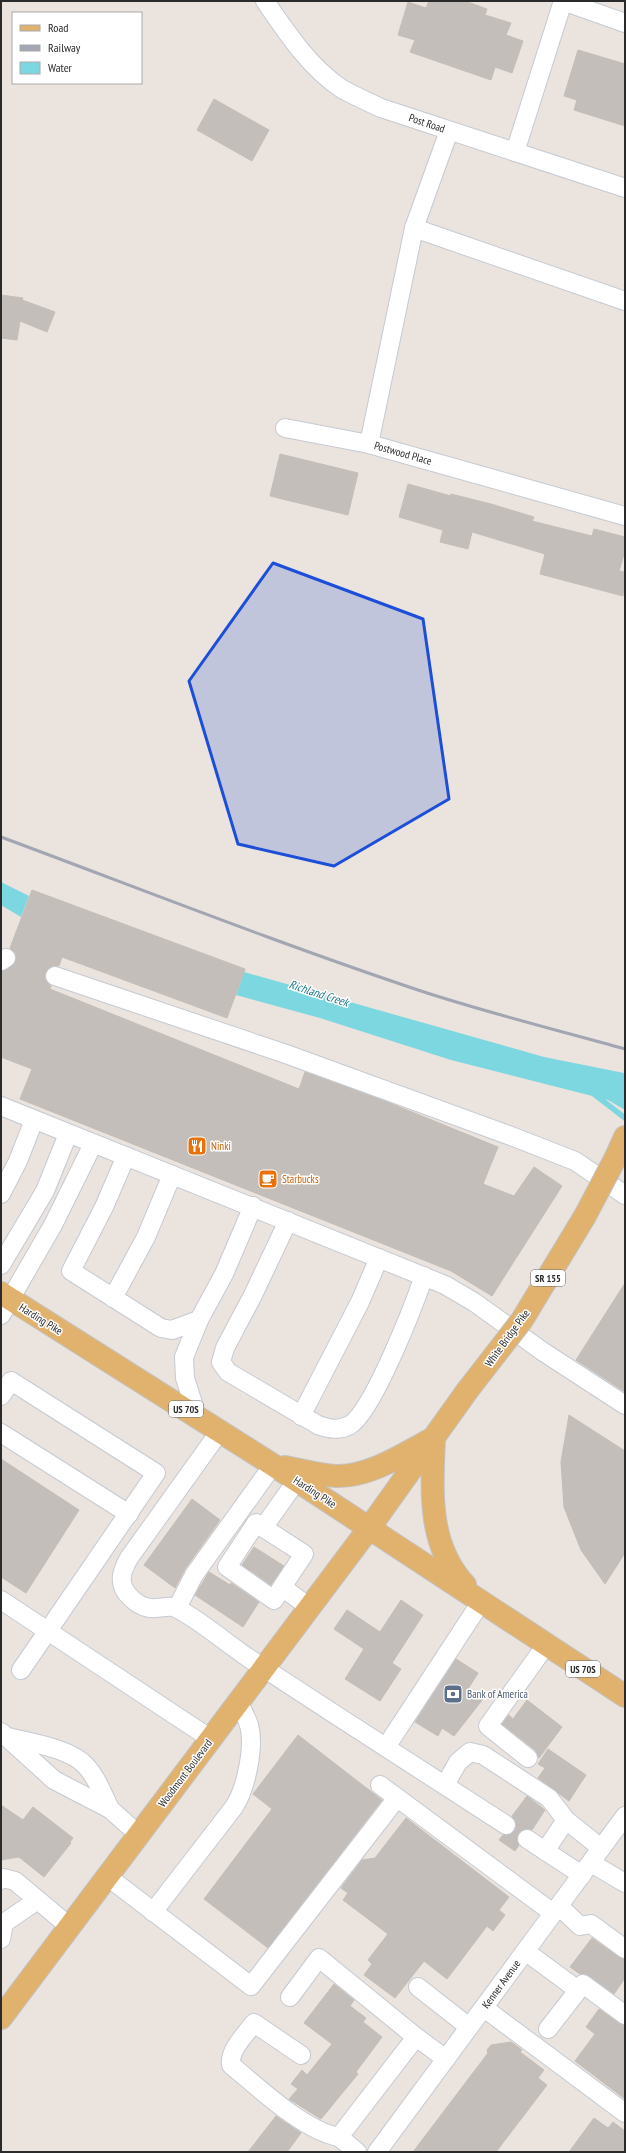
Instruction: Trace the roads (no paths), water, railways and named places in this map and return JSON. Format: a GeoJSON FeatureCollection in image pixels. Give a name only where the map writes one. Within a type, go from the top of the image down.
{"type":"FeatureCollection","features":[{"type":"Feature","properties":{"kind":"main road","name":"White Bridge Pike"},"geometry":{"type":"LineString","coordinates":[[370,1527],[522,1320],[585,1216],[625,1137]]}},
{"type":"Feature","properties":{"kind":"main road","name":"Harding Pike"},"geometry":{"type":"LineString","coordinates":[[4,1303],[197,1416],[273,1464],[625,1696]]}},
{"type":"Feature","properties":{"kind":"main road"},"geometry":{"type":"LineString","coordinates":[[273,1464],[336,1476],[354,1474],[387,1463],[434,1438]]}},
{"type":"Feature","properties":{"kind":"main road"},"geometry":{"type":"LineString","coordinates":[[434,1438],[432,1477],[436,1529],[444,1556],[457,1576],[481,1602]]}},
{"type":"Feature","properties":{"kind":"main road","name":"Woodmont Boulevard"},"geometry":{"type":"LineString","coordinates":[[1,2018],[370,1527]]}},
{"type":"Feature","properties":{"kind":"street","name":"Post Road"},"geometry":{"type":"LineString","coordinates":[[265,1],[306,57],[342,88],[381,108],[625,188]]}},
{"type":"Feature","properties":{"kind":"street"},"geometry":{"type":"LineString","coordinates":[[515,152],[563,1],[625,23]]}},
{"type":"Feature","properties":{"kind":"street","name":"Postwood Place"},"geometry":{"type":"LineString","coordinates":[[449,130],[414,228],[369,444],[625,516]]}},
{"type":"Feature","properties":{"kind":"street"},"geometry":{"type":"LineString","coordinates":[[414,228],[625,301]]}},
{"type":"Feature","properties":{"kind":"street"},"geometry":{"type":"LineString","coordinates":[[285,428],[369,444]]}},
{"type":"Feature","properties":{"kind":"street"},"geometry":{"type":"LineString","coordinates":[[55,976],[286,1054],[511,1136],[574,1161],[625,1195]]}},
{"type":"Feature","properties":{"kind":"street"},"geometry":{"type":"LineString","coordinates":[[1,1106],[424,1276],[469,1298],[542,1351],[625,1405]]}},
{"type":"Feature","properties":{"kind":"street"},"geometry":{"type":"LineString","coordinates":[[1,1194],[18,1161],[34,1120]]}},
{"type":"Feature","properties":{"kind":"street"},"geometry":{"type":"LineString","coordinates":[[1,1265],[45,1191],[68,1134]]}},
{"type":"Feature","properties":{"kind":"street"},"geometry":{"type":"LineString","coordinates":[[4,1303],[67,1200],[93,1144]]}},
{"type":"Feature","properties":{"kind":"street"},"geometry":{"type":"LineString","coordinates":[[126,1156],[101,1214],[71,1271],[161,1328],[172,1330],[199,1320]]}},
{"type":"Feature","properties":{"kind":"street"},"geometry":{"type":"LineString","coordinates":[[113,1298],[146,1237],[172,1175]]}},
{"type":"Feature","properties":{"kind":"street"},"geometry":{"type":"LineString","coordinates":[[197,1416],[185,1378],[184,1369],[186,1350],[199,1320],[224,1274],[252,1206]]}},
{"type":"Feature","properties":{"kind":"street"},"geometry":{"type":"LineString","coordinates":[[288,1221],[225,1348],[221,1362],[228,1372],[318,1425],[335,1429],[343,1428],[357,1419],[390,1360],[424,1276]]}},
{"type":"Feature","properties":{"kind":"street"},"geometry":{"type":"LineString","coordinates":[[301,1416],[360,1302],[379,1258]]}},
{"type":"Feature","properties":{"kind":"street"},"geometry":{"type":"LineString","coordinates":[[1,1396],[11,1381],[156,1473],[21,1670]]}},
{"type":"Feature","properties":{"kind":"street"},"geometry":{"type":"LineString","coordinates":[[220,1431],[122,1570],[121,1579],[124,1588],[131,1598],[147,1610],[177,1608],[264,1667],[506,1825]]}},
{"type":"Feature","properties":{"kind":"street"},"geometry":{"type":"LineString","coordinates":[[1,1433],[129,1514]]}},
{"type":"Feature","properties":{"kind":"street"},"geometry":{"type":"LineString","coordinates":[[177,1608],[194,1576],[273,1464]]}},
{"type":"Feature","properties":{"kind":"street"},"geometry":{"type":"LineString","coordinates":[[264,1528],[297,1480]]}},
{"type":"Feature","properties":{"kind":"street"},"geometry":{"type":"LineString","coordinates":[[256,1523],[304,1554],[282,1587],[274,1600],[227,1567],[256,1523]]}},
{"type":"Feature","properties":{"kind":"street"},"geometry":{"type":"LineString","coordinates":[[282,1587],[309,1607]]}},
{"type":"Feature","properties":{"kind":"street"},"geometry":{"type":"LineString","coordinates":[[1,1600],[211,1738]]}},
{"type":"Feature","properties":{"kind":"street"},"geometry":{"type":"LineString","coordinates":[[386,1747],[481,1602]]}},
{"type":"Feature","properties":{"kind":"street"},"geometry":{"type":"LineString","coordinates":[[528,1758],[488,1726],[546,1645]]}},
{"type":"Feature","properties":{"kind":"street"},"geometry":{"type":"LineString","coordinates":[[154,1912],[234,1807],[243,1790],[251,1737],[248,1725],[238,1702]]}},
{"type":"Feature","properties":{"kind":"street"},"geometry":{"type":"LineString","coordinates":[[5,1734],[28,1759],[54,1780],[110,1809],[139,1835]]}},
{"type":"Feature","properties":{"kind":"street"},"geometry":{"type":"LineString","coordinates":[[5,1734],[61,1751],[78,1759],[89,1769],[110,1809]]}},
{"type":"Feature","properties":{"kind":"street"},"geometry":{"type":"LineString","coordinates":[[445,1785],[463,1756],[470,1752],[476,1752],[509,1771],[549,1798],[566,1820],[601,1848]]}},
{"type":"Feature","properties":{"kind":"street"},"geometry":{"type":"LineString","coordinates":[[380,1785],[556,1910],[580,1926],[591,1924],[625,1949]]}},
{"type":"Feature","properties":{"kind":"street"},"geometry":{"type":"LineString","coordinates":[[108,1877],[251,1986],[397,1798]]}},
{"type":"Feature","properties":{"kind":"street","name":"Kenner Avenue"},"geometry":{"type":"LineString","coordinates":[[377,2152],[625,1816]]}},
{"type":"Feature","properties":{"kind":"street"},"geometry":{"type":"LineString","coordinates":[[546,1851],[566,1820]]}},
{"type":"Feature","properties":{"kind":"street"},"geometry":{"type":"LineString","coordinates":[[527,1839],[546,1851],[586,1869],[625,1883]]}},
{"type":"Feature","properties":{"kind":"street"},"geometry":{"type":"LineString","coordinates":[[1,1880],[3,1878],[15,1881],[36,1901],[70,1927]]}},
{"type":"Feature","properties":{"kind":"street"},"geometry":{"type":"LineString","coordinates":[[1,1939],[4,1923],[36,1901]]}},
{"type":"Feature","properties":{"kind":"street"},"geometry":{"type":"LineString","coordinates":[[525,1951],[578,1990]]}},
{"type":"Feature","properties":{"kind":"street"},"geometry":{"type":"LineString","coordinates":[[290,1996],[319,1958],[416,2037],[446,2059]]}},
{"type":"Feature","properties":{"kind":"street"},"geometry":{"type":"LineString","coordinates":[[548,2029],[583,1984],[625,2015]]}},
{"type":"Feature","properties":{"kind":"street"},"geometry":{"type":"LineString","coordinates":[[418,1987],[469,2027]]}},
{"type":"Feature","properties":{"kind":"street"},"geometry":{"type":"LineString","coordinates":[[484,2008],[625,2113]]}},
{"type":"Feature","properties":{"kind":"street"},"geometry":{"type":"LineString","coordinates":[[301,2055],[254,2023],[234,2050],[230,2060],[231,2065],[278,2104],[325,2135],[339,2137],[357,2152]]}},
{"type":"Feature","properties":{"kind":"street"},"geometry":{"type":"LineString","coordinates":[[339,2137],[416,2037]]}},
{"type":"Feature","properties":{"kind":"water"},"geometry":{"type":"Polygon","coordinates":[[[1,882],[29,896],[21,917],[1,905],[1,882]]]}},
{"type":"Feature","properties":{"kind":"water"},"geometry":{"type":"Polygon","coordinates":[[[244,972],[544,1057],[624,1073],[625,1110],[608,1100],[451,1060],[320,1018],[236,995],[244,972]]]}},
{"type":"Feature","properties":{"kind":"waterway","name":"Richland Creek"},"geometry":{"type":"LineString","coordinates":[[594,1094],[625,1118]]}},
{"type":"Feature","properties":{"kind":"tunnel"},"geometry":{"type":"LineString","coordinates":[[6,958],[55,976]]}},
{"type":"Feature","properties":{"kind":"tunnel"},"geometry":{"type":"LineString","coordinates":[[506,1825],[527,1839]]}},
{"type":"Feature","properties":{"kind":"railway"},"geometry":{"type":"LineString","coordinates":[[1,837],[368,973],[446,999],[625,1049]]}},
{"type":"Feature","properties":{"kind":"place","name":"Ninki"},"geometry":{"type":"Point","coordinates":[197,1146]}},
{"type":"Feature","properties":{"kind":"place","name":"Starbucks"},"geometry":{"type":"Point","coordinates":[268,1179]}},
{"type":"Feature","properties":{"kind":"place","name":"Bank of America"},"geometry":{"type":"Point","coordinates":[453,1694]}}]}
